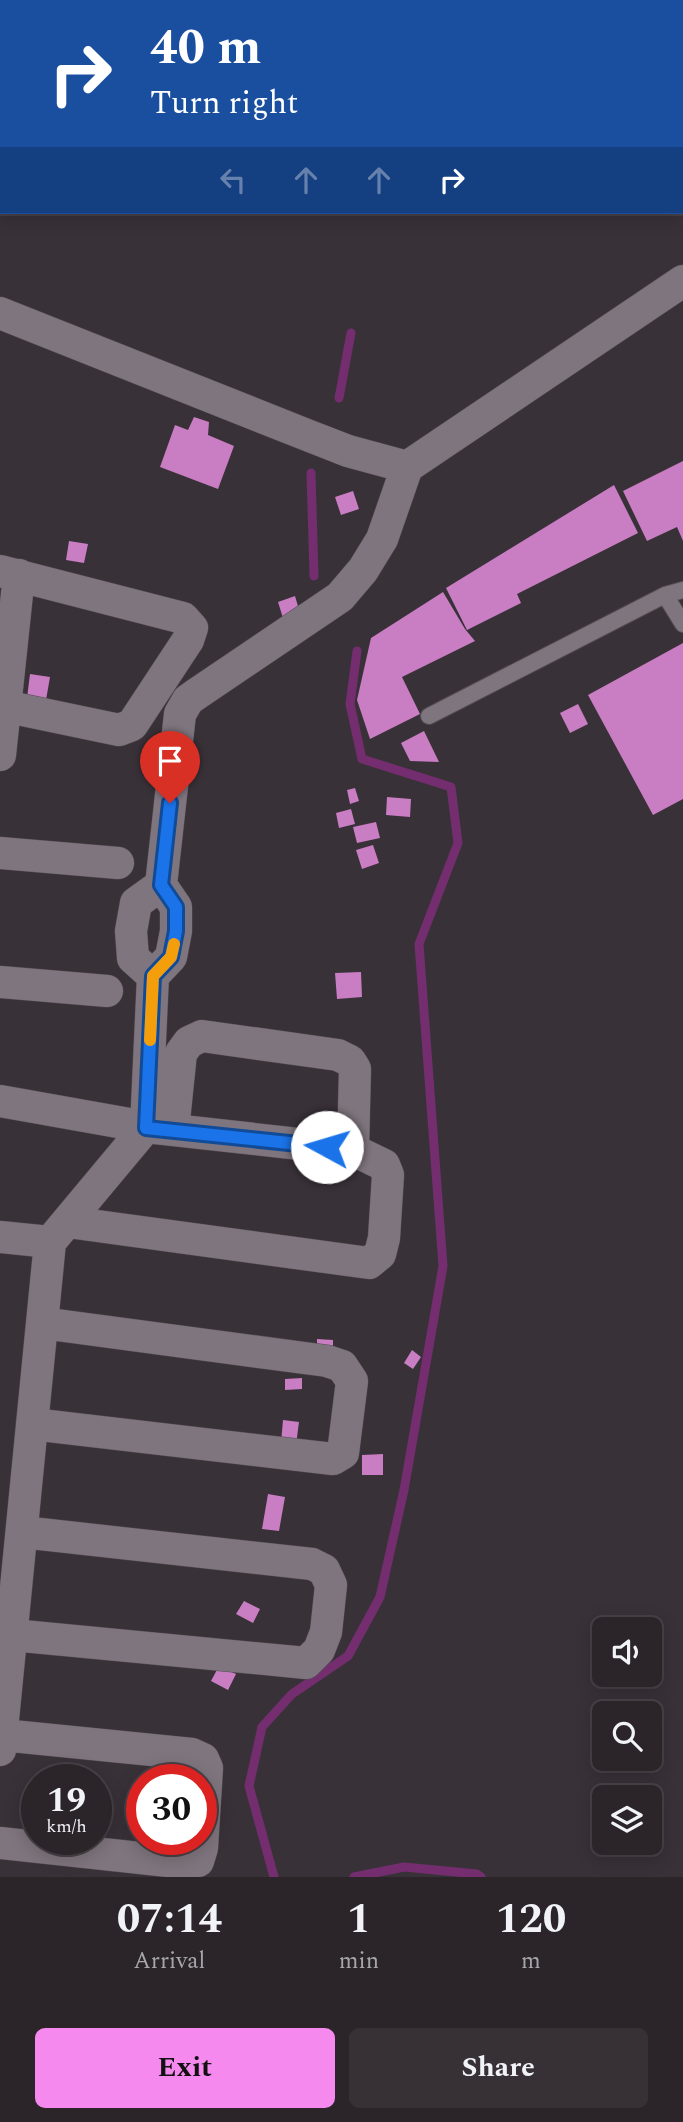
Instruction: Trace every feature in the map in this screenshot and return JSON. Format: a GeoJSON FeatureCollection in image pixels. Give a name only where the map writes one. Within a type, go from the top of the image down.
{"type":"FeatureCollection","features":[{"type":"Feature","properties":{"kind":"street"},"geometry":{"type":"LineString","coordinates":[[153,976],[171,957],[176,931],[176,907],[161,885],[180,713],[183,707],[195,695],[340,597],[363,570],[382,539],[407,467],[683,282]]}},
{"type":"Feature","properties":{"kind":"street"},"geometry":{"type":"LineString","coordinates":[[0,313],[317,439],[407,467]]}},
{"type":"Feature","properties":{"kind":"street"},"geometry":{"type":"LineString","coordinates":[[0,755],[9,573],[183,618],[192,628],[188,640],[132,725],[119,730],[4,706]]}},
{"type":"Feature","properties":{"kind":"street"},"geometry":{"type":"LineString","coordinates":[[0,853],[118,863]]}},
{"type":"Feature","properties":{"kind":"street"},"geometry":{"type":"LineString","coordinates":[[159,1129],[153,976],[134,958],[131,931],[136,904],[161,885]]}},
{"type":"Feature","properties":{"kind":"street"},"geometry":{"type":"LineString","coordinates":[[0,982],[107,991]]}},
{"type":"Feature","properties":{"kind":"street"},"geometry":{"type":"LineString","coordinates":[[0,1843],[186,1863],[198,1861],[202,1848],[207,1768],[203,1759],[192,1754],[1,1743],[42,1323],[59,1232],[159,1129],[181,1053],[189,1042],[202,1036],[338,1055],[350,1061],[355,1069],[353,1150]]}},
{"type":"Feature","properties":{"kind":"street"},"geometry":{"type":"LineString","coordinates":[[0,1101],[159,1129],[353,1150],[384,1165],[388,1175],[384,1238],[380,1254],[369,1263],[59,1232],[0,1237]]}},
{"type":"Feature","properties":{"kind":"street"},"geometry":{"type":"LineString","coordinates":[[32,1424],[333,1459],[343,1453],[352,1381],[342,1366],[327,1361],[42,1323]]}},
{"type":"Feature","properties":{"kind":"street"},"geometry":{"type":"LineString","coordinates":[[12,1634],[306,1662],[319,1650],[326,1632],[331,1586],[324,1570],[312,1564],[22,1532]]}},
{"type":"Feature","properties":{"kind":"lane"},"geometry":{"type":"LineString","coordinates":[[429,716],[666,595],[683,590]]}},
{"type":"Feature","properties":{"kind":"lane"},"geometry":{"type":"LineString","coordinates":[[666,595],[683,624]]}},
{"type":"Feature","properties":{"kind":"building"},"geometry":{"type":"Polygon","coordinates":[[[194,417],[209,422],[208,435],[234,446],[218,489],[160,467],[175,425],[188,430],[194,417]]]}},
{"type":"Feature","properties":{"kind":"building"},"geometry":{"type":"Polygon","coordinates":[[[683,461],[683,541],[677,527],[647,541],[623,491],[683,461]]]}},
{"type":"Feature","properties":{"kind":"building"},"geometry":{"type":"Polygon","coordinates":[[[614,485],[638,533],[517,594],[521,603],[467,630],[446,588],[614,485]]]}},
{"type":"Feature","properties":{"kind":"building"},"geometry":{"type":"Polygon","coordinates":[[[353,491],[359,509],[341,515],[335,497],[353,491]]]}},
{"type":"Feature","properties":{"kind":"building"},"geometry":{"type":"Polygon","coordinates":[[[69,541],[88,544],[84,563],[66,560],[69,541]]]}},
{"type":"Feature","properties":{"kind":"building"},"geometry":{"type":"Polygon","coordinates":[[[443,592],[475,641],[402,677],[420,714],[370,739],[357,700],[371,638],[443,592]]]}},
{"type":"Feature","properties":{"kind":"building"},"geometry":{"type":"Polygon","coordinates":[[[295,596],[300,613],[283,618],[278,602],[295,596]]]}},
{"type":"Feature","properties":{"kind":"building"},"geometry":{"type":"Polygon","coordinates":[[[683,643],[683,799],[653,815],[588,695],[683,643]]]}},
{"type":"Feature","properties":{"kind":"building"},"geometry":{"type":"Polygon","coordinates":[[[30,674],[50,677],[46,700],[27,698],[30,674]]]}},
{"type":"Feature","properties":{"kind":"building"},"geometry":{"type":"Polygon","coordinates":[[[578,704],[588,724],[570,733],[560,713],[578,704]]]}},
{"type":"Feature","properties":{"kind":"building"},"geometry":{"type":"Polygon","coordinates":[[[424,731],[439,762],[410,761],[401,743],[424,731]]]}},
{"type":"Feature","properties":{"kind":"building"},"geometry":{"type":"Polygon","coordinates":[[[355,788],[359,801],[350,804],[347,790],[355,788]]]}},
{"type":"Feature","properties":{"kind":"building"},"geometry":{"type":"Polygon","coordinates":[[[387,797],[411,799],[410,817],[386,815],[387,797]]]}},
{"type":"Feature","properties":{"kind":"building"},"geometry":{"type":"Polygon","coordinates":[[[351,809],[355,824],[339,828],[336,813],[351,809]]]}},
{"type":"Feature","properties":{"kind":"building"},"geometry":{"type":"Polygon","coordinates":[[[376,822],[380,838],[357,843],[353,827],[376,822]]]}},
{"type":"Feature","properties":{"kind":"building"},"geometry":{"type":"Polygon","coordinates":[[[373,845],[379,863],[362,869],[356,850],[373,845]]]}},
{"type":"Feature","properties":{"kind":"building"},"geometry":{"type":"Polygon","coordinates":[[[361,972],[362,997],[337,999],[335,973],[361,972]]]}},
{"type":"Feature","properties":{"kind":"building"},"geometry":{"type":"Polygon","coordinates":[[[317,1339],[333,1340],[333,1353],[317,1352],[317,1339]]]}},
{"type":"Feature","properties":{"kind":"building"},"geometry":{"type":"Polygon","coordinates":[[[412,1350],[421,1357],[413,1369],[404,1363],[412,1350]]]}},
{"type":"Feature","properties":{"kind":"building"},"geometry":{"type":"Polygon","coordinates":[[[302,1378],[302,1389],[285,1390],[285,1379],[302,1378]]]}},
{"type":"Feature","properties":{"kind":"building"},"geometry":{"type":"Polygon","coordinates":[[[283,1420],[299,1422],[296,1445],[281,1443],[283,1420]]]}},
{"type":"Feature","properties":{"kind":"building"},"geometry":{"type":"Polygon","coordinates":[[[383,1454],[383,1475],[362,1475],[362,1455],[383,1454]]]}},
{"type":"Feature","properties":{"kind":"building"},"geometry":{"type":"Polygon","coordinates":[[[268,1494],[285,1497],[279,1531],[262,1529],[268,1494]]]}},
{"type":"Feature","properties":{"kind":"building"},"geometry":{"type":"Polygon","coordinates":[[[244,1601],[260,1609],[253,1623],[236,1614],[244,1601]]]}},
{"type":"Feature","properties":{"kind":"building"},"geometry":{"type":"Polygon","coordinates":[[[219,1666],[236,1674],[228,1690],[211,1681],[219,1666]]]}},
{"type":"Feature","properties":{"kind":"waterway"},"geometry":{"type":"LineString","coordinates":[[339,398],[351,333]]}},
{"type":"Feature","properties":{"kind":"waterway"},"geometry":{"type":"LineString","coordinates":[[311,473],[314,576]]}},
{"type":"Feature","properties":{"kind":"waterway"},"geometry":{"type":"LineString","coordinates":[[274,1877],[249,1786],[262,1727],[292,1694],[348,1656],[380,1597],[404,1490],[443,1266],[419,944],[458,843],[451,787],[362,759],[350,704],[357,651]]}},
{"type":"Feature","properties":{"kind":"waterway"},"geometry":{"type":"LineString","coordinates":[[354,1877],[404,1867],[477,1874],[481,1877]]}},
{"type":"Feature","properties":{"kind":"slow traffic"},"geometry":{"type":"LineString","coordinates":[[150,1040],[153,976],[171,957],[174,944]]}},
{"type":"Feature","properties":{"kind":"route"},"geometry":{"type":"LineString","coordinates":[[170,803],[161,885],[176,907],[176,931],[171,957],[153,976],[146,1128],[327,1147]]}}]}
